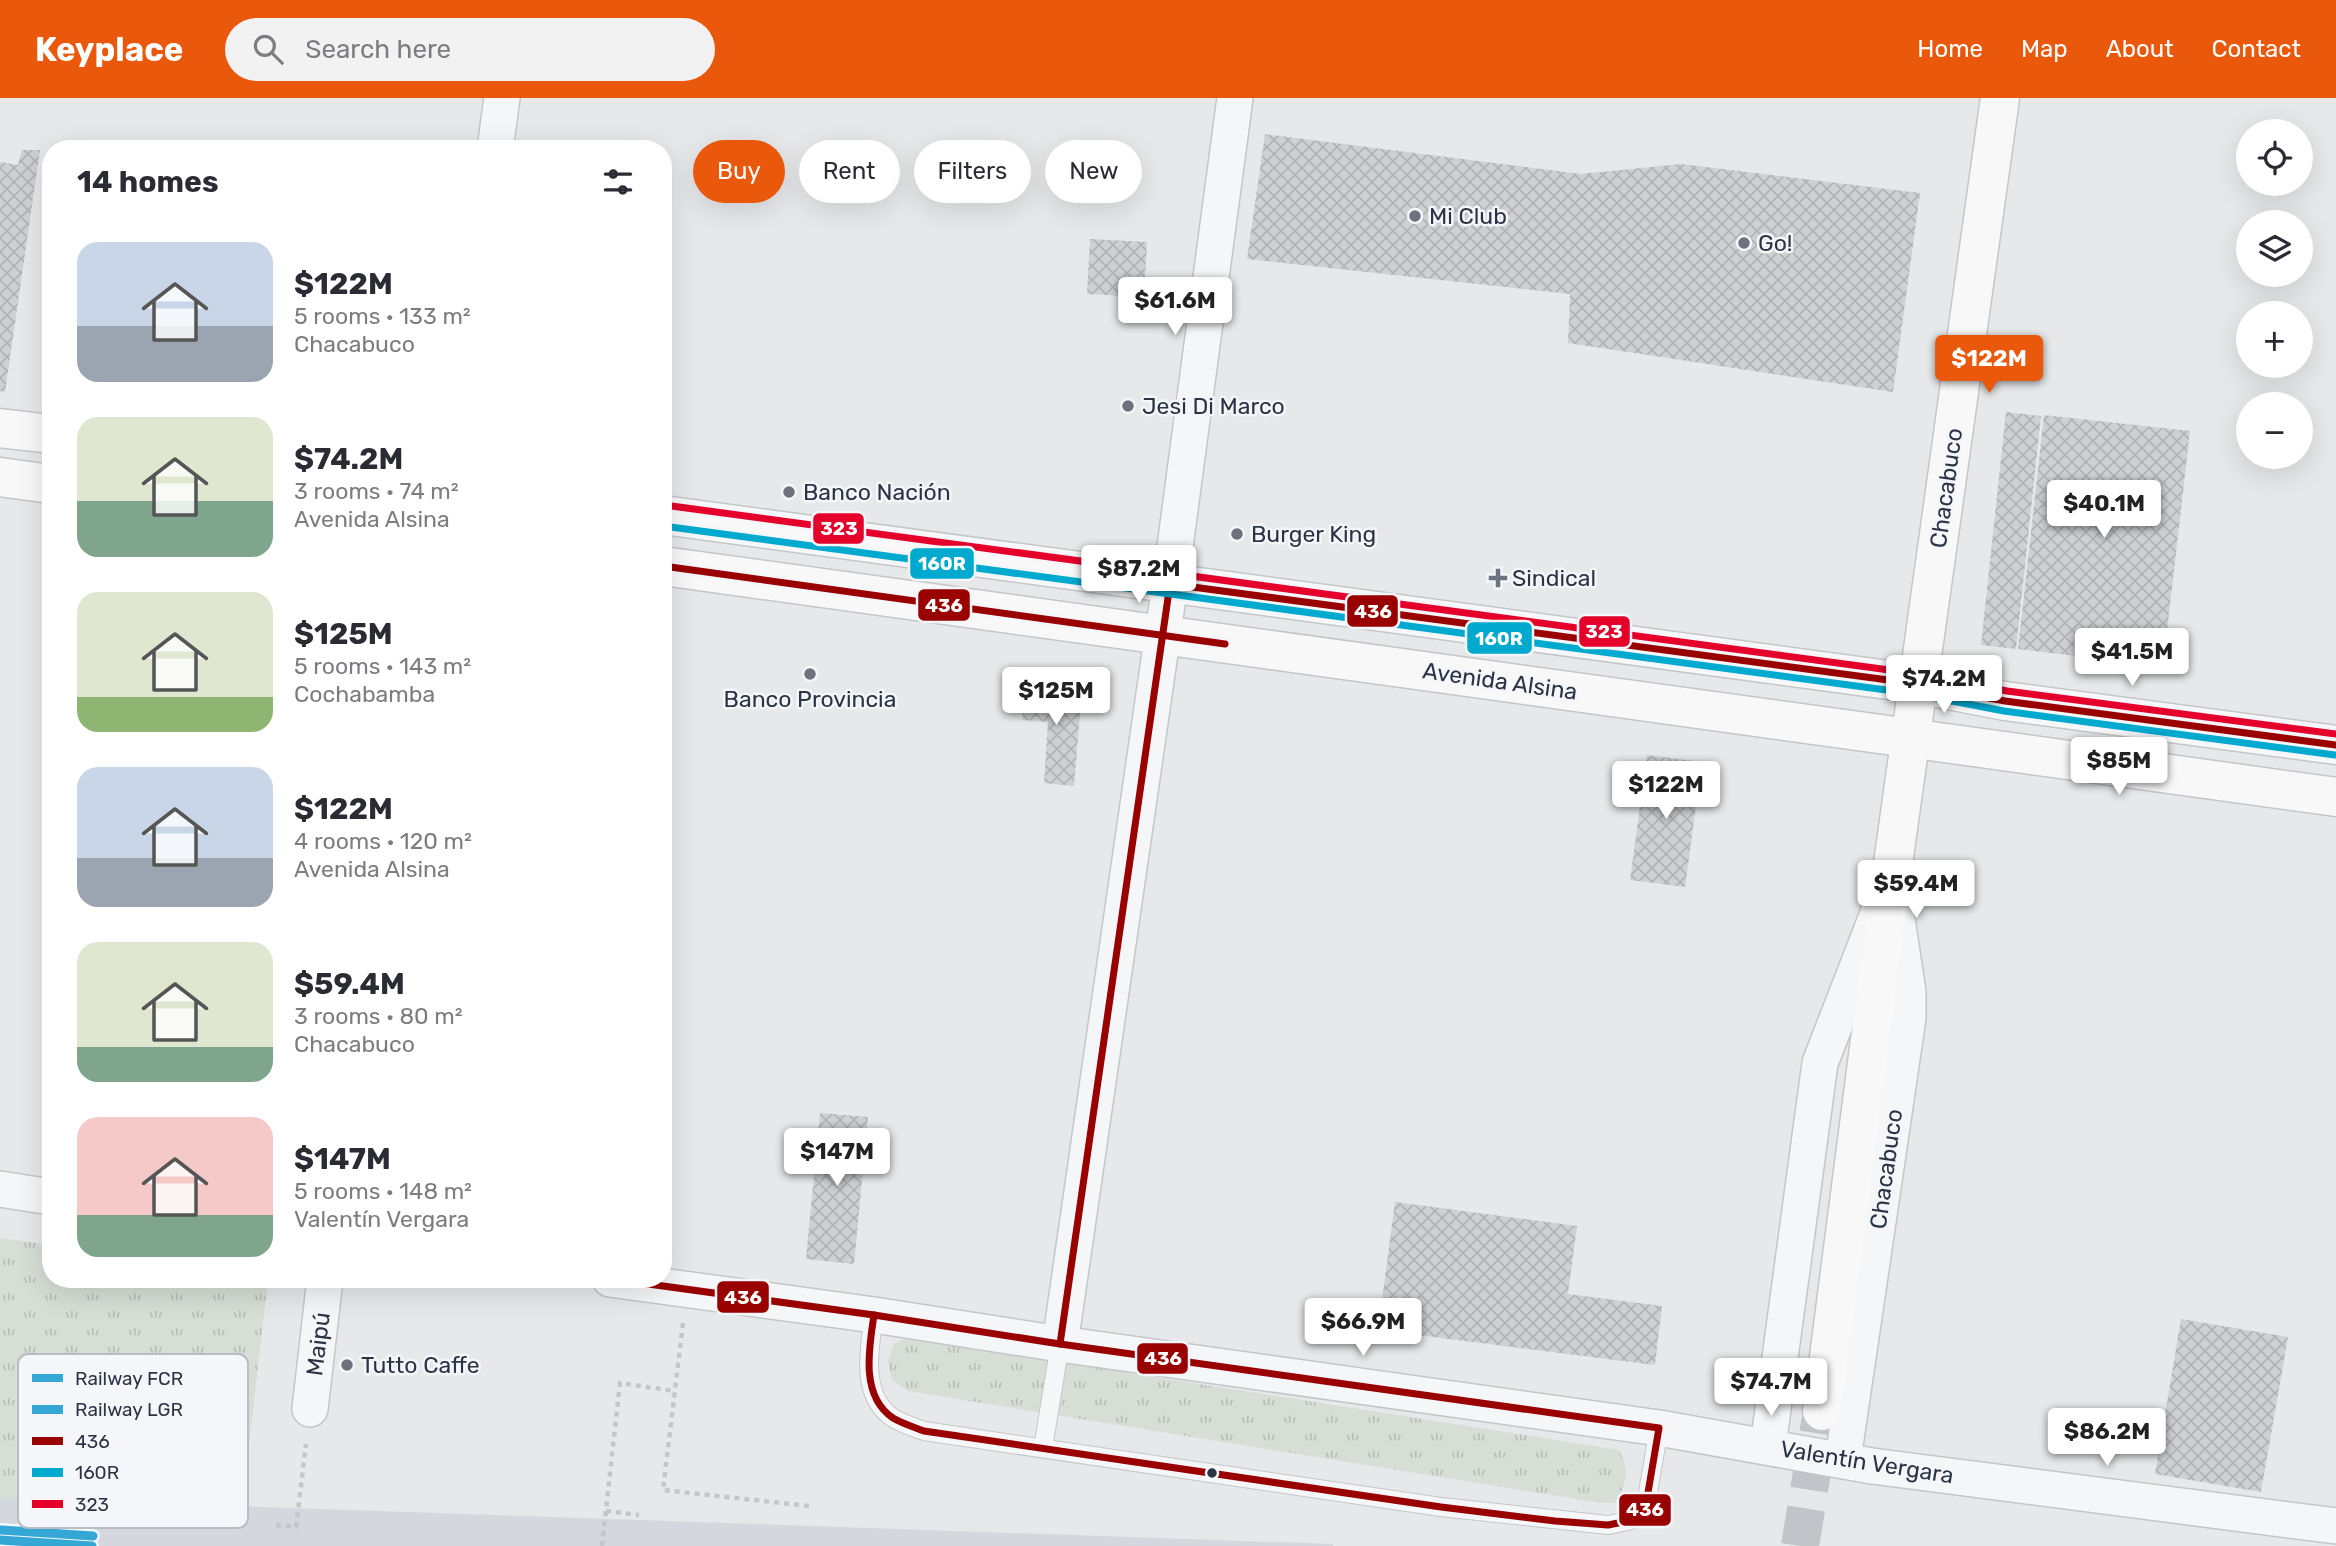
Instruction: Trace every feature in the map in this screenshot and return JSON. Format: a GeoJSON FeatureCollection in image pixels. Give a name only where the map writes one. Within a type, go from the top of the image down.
{"type":"FeatureCollection","features":[{"type":"Feature","properties":{"kind":"main road","name":"Chacabuco"},"geometry":{"type":"LineString","coordinates":[[1822,1411],[1910,737],[2000,98]]}},
{"type":"Feature","properties":{"kind":"main road"},"geometry":{"type":"LineString","coordinates":[[0,428],[42,433]]}},
{"type":"Feature","properties":{"kind":"main road"},"geometry":{"type":"LineString","coordinates":[[0,477],[42,483]]}},
{"type":"Feature","properties":{"kind":"main road"},"geometry":{"type":"LineString","coordinates":[[672,516],[1918,684],[2005,701],[2336,745]]}},
{"type":"Feature","properties":{"kind":"main road","name":"Avenida Alsina"},"geometry":{"type":"LineString","coordinates":[[672,567],[2336,797]]}},
{"type":"Feature","properties":{"kind":"street"},"geometry":{"type":"LineString","coordinates":[[496,140],[502,98]]}},
{"type":"Feature","properties":{"kind":"street"},"geometry":{"type":"LineString","coordinates":[[1060,1344],[1163,635],[1235,98]]}},
{"type":"Feature","properties":{"kind":"street","name":"Chacabuco"},"geometry":{"type":"LineString","coordinates":[[1768,1446],[1820,1063],[1891,878]]}},
{"type":"Feature","properties":{"kind":"street","name":"Chacabuco"},"geometry":{"type":"LineString","coordinates":[[1843,1459],[1908,1018],[1908,992],[1891,878]]}},
{"type":"Feature","properties":{"kind":"street"},"geometry":{"type":"LineString","coordinates":[[0,1189],[42,1195]]}},
{"type":"Feature","properties":{"kind":"street","name":"Maipú"},"geometry":{"type":"LineString","coordinates":[[310,1409],[324,1288]]}},
{"type":"Feature","properties":{"kind":"street","name":"Valentín Vergara"},"geometry":{"type":"LineString","coordinates":[[668,1288],[874,1315],[1060,1344],[1659,1428],[1872,1466],[2336,1527]]}},
{"type":"Feature","properties":{"kind":"lane"},"geometry":{"type":"LineString","coordinates":[[874,1315],[868,1364],[874,1394],[889,1415],[924,1431],[1441,1507],[1608,1525],[1628,1521],[1645,1510],[1659,1428]]}},
{"type":"Feature","properties":{"kind":"lane"},"geometry":{"type":"LineString","coordinates":[[1043,1448],[1060,1344]]}},
{"type":"Feature","properties":{"kind":"path"},"geometry":{"type":"LineString","coordinates":[[687,1291],[663,1490],[809,1506]]}},
{"type":"Feature","properties":{"kind":"path"},"geometry":{"type":"LineString","coordinates":[[602,1546],[620,1383],[675,1391]]}},
{"type":"Feature","properties":{"kind":"path"},"geometry":{"type":"LineString","coordinates":[[276,1525],[296,1527],[310,1409]]}},
{"type":"Feature","properties":{"kind":"path"},"geometry":{"type":"LineString","coordinates":[[606,1511],[639,1515]]}},
{"type":"Feature","properties":{"kind":"shaded area"},"geometry":{"type":"Polygon","coordinates":[[[0,1498],[18,1499],[18,1528],[248,1528],[248,1507],[1333,1544],[1333,1546],[0,1546],[0,1498]]]}},
{"type":"Feature","properties":{"kind":"green space"},"geometry":{"type":"Polygon","coordinates":[[[0,1238],[42,1244],[42,1288],[267,1288],[248,1454],[248,1354],[18,1354],[18,1499],[0,1498],[0,1238]]]}},
{"type":"Feature","properties":{"kind":"green space"},"geometry":{"type":"Polygon","coordinates":[[[907,1338],[1619,1450],[1625,1464],[1626,1476],[1615,1503],[1602,1503],[908,1391],[892,1380],[888,1361],[894,1344],[907,1338]]]}},
{"type":"Feature","properties":{"kind":"building","name":"Go!"},"geometry":{"type":"Polygon","coordinates":[[[1265,134],[1581,174],[1681,164],[1920,193],[1893,392],[1568,343],[1570,294],[1247,259],[1265,134]]]}},
{"type":"Feature","properties":{"kind":"building"},"geometry":{"type":"Polygon","coordinates":[[[22,150],[40,150],[5,392],[0,391],[0,162],[18,165],[22,150]]]}},
{"type":"Feature","properties":{"kind":"building"},"geometry":{"type":"Polygon","coordinates":[[[1090,239],[1147,242],[1144,297],[1087,294],[1090,239]]]}},
{"type":"Feature","properties":{"kind":"building"},"geometry":{"type":"Polygon","coordinates":[[[2006,412],[2041,416],[2016,649],[1981,645],[2006,412]]]}},
{"type":"Feature","properties":{"kind":"building"},"geometry":{"type":"Polygon","coordinates":[[[2044,415],[2190,431],[2163,666],[2018,649],[2044,415]]]}},
{"type":"Feature","properties":{"kind":"building"},"geometry":{"type":"Polygon","coordinates":[[[1026,682],[1082,689],[1074,786],[1044,783],[1048,722],[1022,720],[1026,682]]]}},
{"type":"Feature","properties":{"kind":"building"},"geometry":{"type":"Polygon","coordinates":[[[1647,755],[1702,762],[1685,887],[1630,880],[1647,755]]]}},
{"type":"Feature","properties":{"kind":"building"},"geometry":{"type":"Polygon","coordinates":[[[820,1113],[868,1117],[854,1264],[806,1259],[820,1113]]]}},
{"type":"Feature","properties":{"kind":"building"},"geometry":{"type":"Polygon","coordinates":[[[1395,1202],[1577,1226],[1568,1294],[1662,1306],[1655,1365],[1378,1330],[1395,1202]]]}},
{"type":"Feature","properties":{"kind":"building"},"geometry":{"type":"Polygon","coordinates":[[[2181,1319],[2288,1337],[2261,1492],[2155,1474],[2181,1319]]]}},
{"type":"Feature","properties":{"kind":"tunnel"},"geometry":{"type":"LineString","coordinates":[[1800,1546],[1822,1411]]}},
{"type":"Feature","properties":{"kind":"rail line","name":"LGR"},"geometry":{"type":"LineString","coordinates":[[1,1530],[93,1536]]}},
{"type":"Feature","properties":{"kind":"rail line","name":"FCR"},"geometry":{"type":"LineString","coordinates":[[0,1540],[92,1546]]}},
{"type":"Feature","properties":{"kind":"transit line","name":"323"},"geometry":{"type":"LineString","coordinates":[[672,506],[1919,674],[2007,691],[2336,734]]}},
{"type":"Feature","properties":{"kind":"transit line","name":"160R"},"geometry":{"type":"LineString","coordinates":[[672,527],[1916,694],[2004,711],[2335,755]]}},
{"type":"Feature","properties":{"kind":"transit line","name":"436"},"geometry":{"type":"LineString","coordinates":[[672,567],[1225,644]]}},
{"type":"Feature","properties":{"kind":"transit line","name":"436"},"geometry":{"type":"LineString","coordinates":[[1060,1344],[1170,584],[1918,684],[2005,701],[2336,745]]}},
{"type":"Feature","properties":{"kind":"transit line","name":"436"},"geometry":{"type":"LineString","coordinates":[[672,1287],[874,1315]]}},
{"type":"Feature","properties":{"kind":"transit line","name":"436"},"geometry":{"type":"LineString","coordinates":[[874,1315],[1060,1344],[1659,1428],[1645,1510],[1628,1521],[1608,1525],[1555,1521],[1441,1507],[924,1431],[893,1418],[875,1397],[869,1371],[874,1315]]}},
{"type":"Feature","properties":{"kind":"place","name":"Mi Club"},"geometry":{"type":"Point","coordinates":[1415,216]}},
{"type":"Feature","properties":{"kind":"place","name":"Go!"},"geometry":{"type":"Point","coordinates":[1744,243]}},
{"type":"Feature","properties":{"kind":"place","name":"Jesi Di Marco"},"geometry":{"type":"Point","coordinates":[1128,406]}},
{"type":"Feature","properties":{"kind":"place","name":"Banco Nación"},"geometry":{"type":"Point","coordinates":[789,492]}},
{"type":"Feature","properties":{"kind":"place","name":"Burger King"},"geometry":{"type":"Point","coordinates":[1237,534]}},
{"type":"Feature","properties":{"kind":"place","name":"Sindical"},"geometry":{"type":"Point","coordinates":[1498,578]}},
{"type":"Feature","properties":{"kind":"place","name":"Banco Provincia"},"geometry":{"type":"Point","coordinates":[810,674]}},
{"type":"Feature","properties":{"kind":"place","name":"Tutto Caffe"},"geometry":{"type":"Point","coordinates":[347,1365]}}]}
